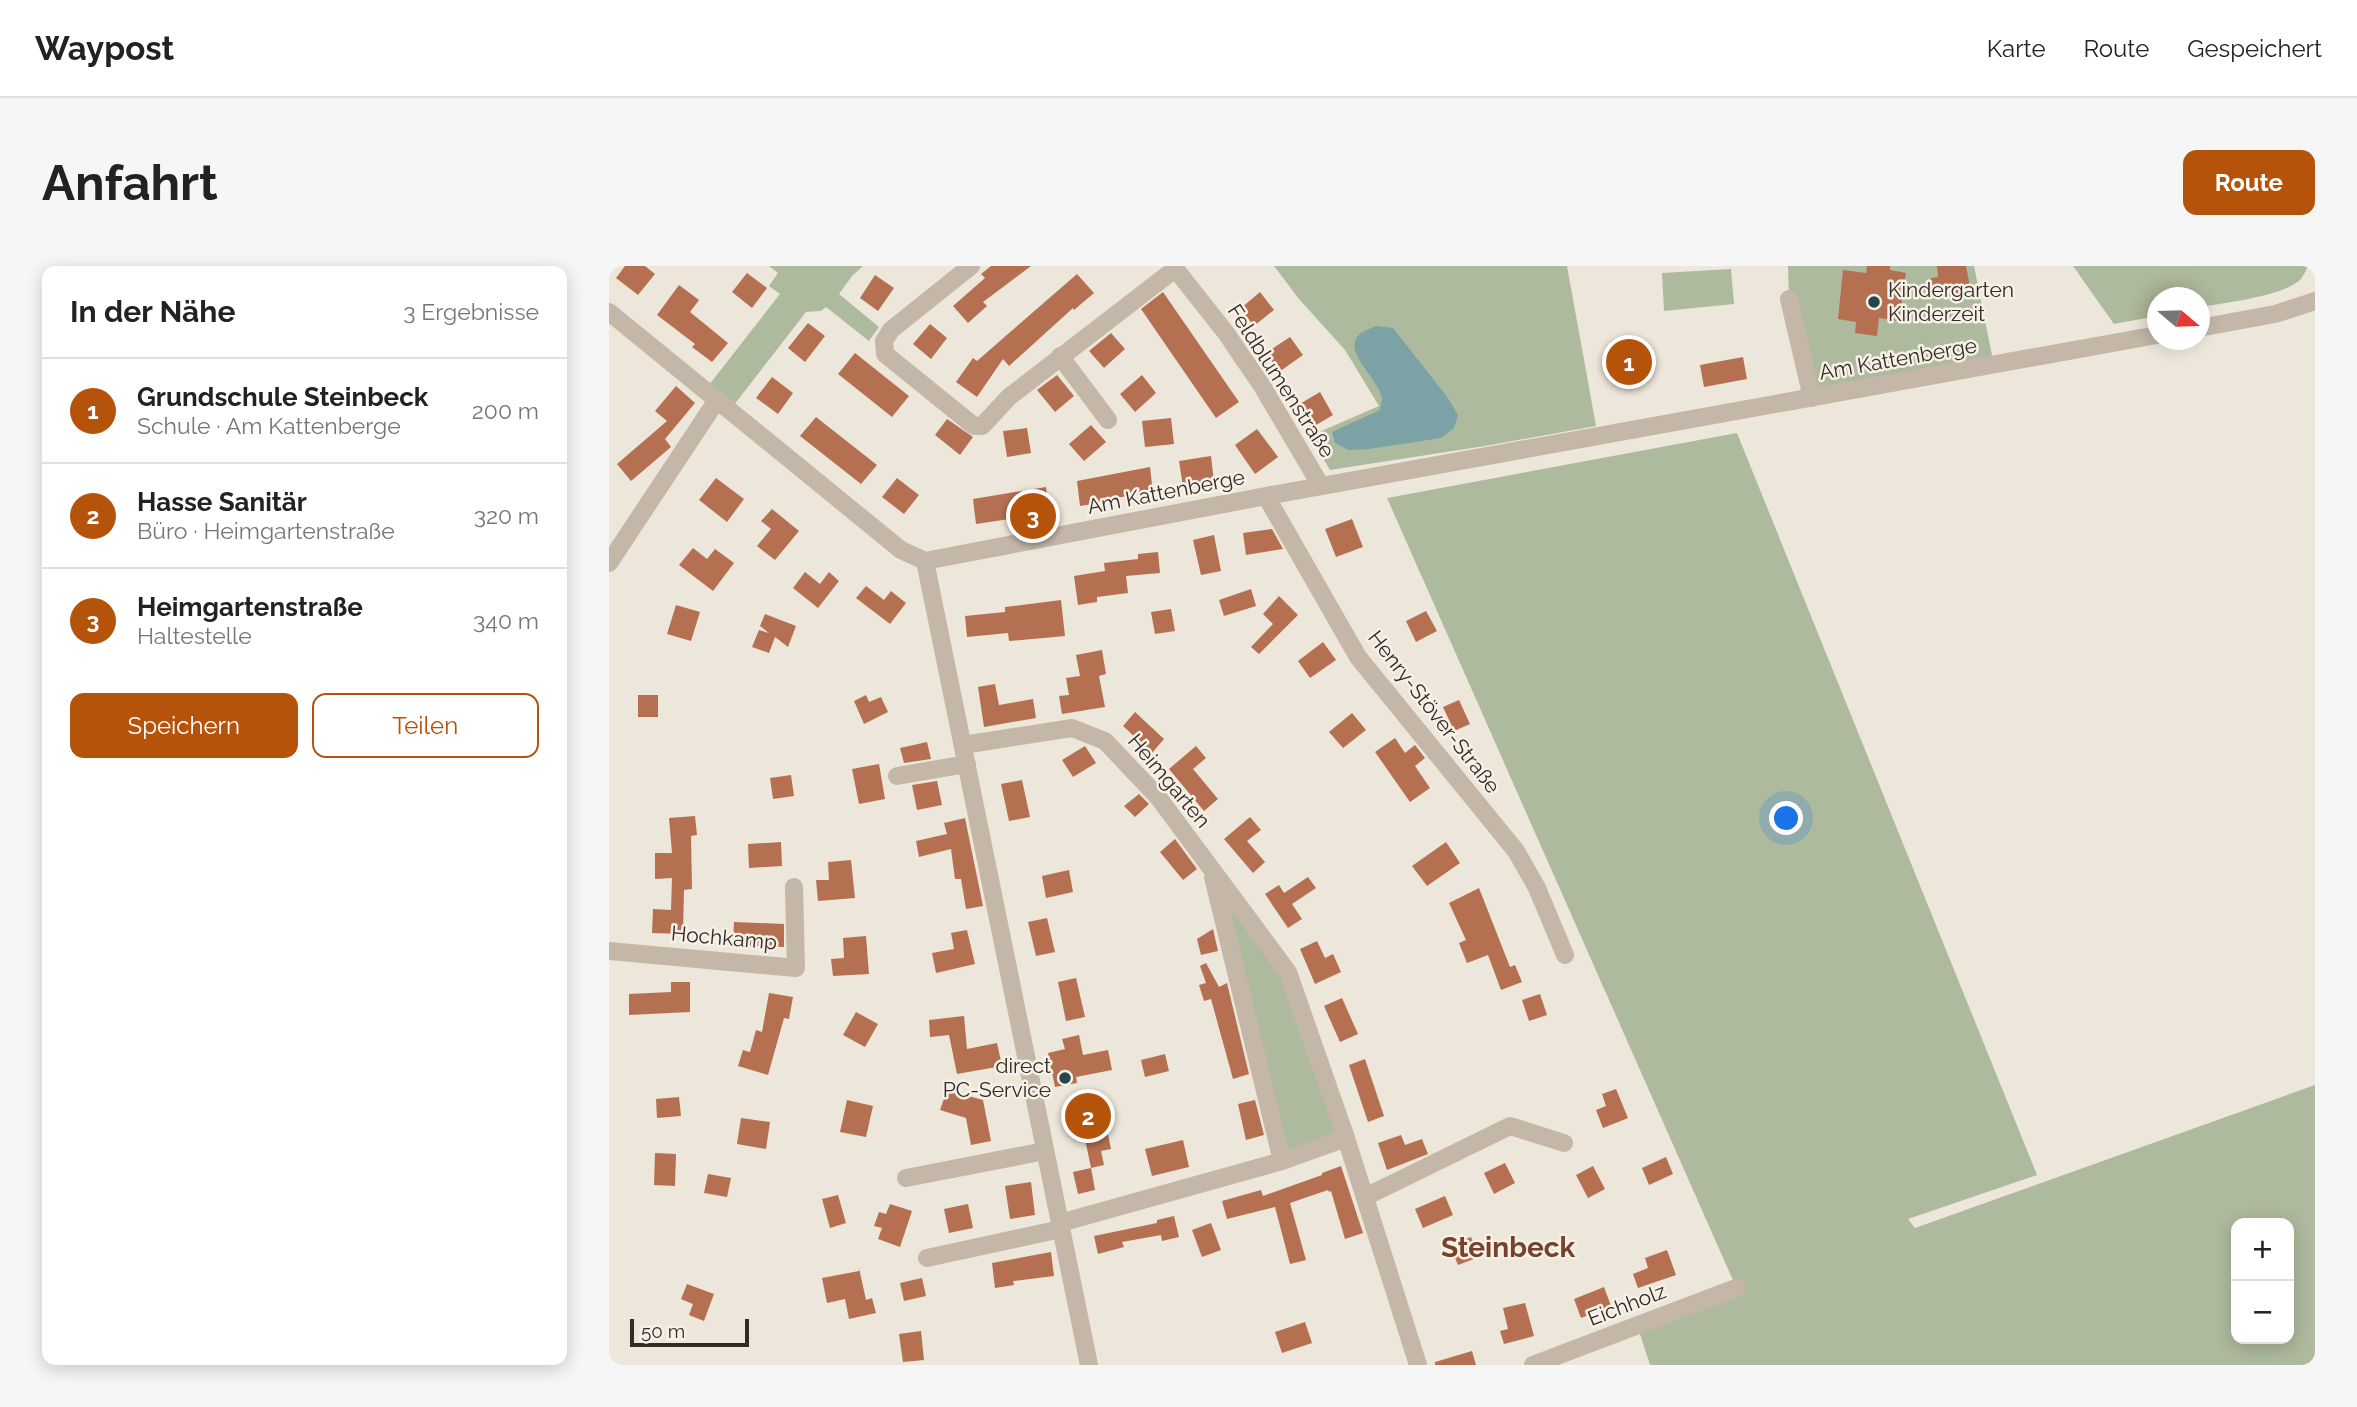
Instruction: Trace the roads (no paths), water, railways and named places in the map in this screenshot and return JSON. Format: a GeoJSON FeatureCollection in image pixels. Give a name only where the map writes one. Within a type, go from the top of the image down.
{"type":"FeatureCollection","features":[{"type":"Feature","properties":{"kind":"street","name":"Feldblumenstraße"},"geometry":{"type":"LineString","coordinates":[[971,266],[891,330],[884,341],[885,354],[974,426],[982,426],[1009,397],[1174,267],[1226,333],[1262,386],[1321,486]]}},
{"type":"Feature","properties":{"kind":"street"},"geometry":{"type":"LineString","coordinates":[[2296,307],[2315,292]]}},
{"type":"Feature","properties":{"kind":"street","name":"Am Kattenberge"},"geometry":{"type":"LineString","coordinates":[[1789,299],[1812,398]]}},
{"type":"Feature","properties":{"kind":"street"},"geometry":{"type":"LineString","coordinates":[[2210,326],[2275,314],[2315,301]]}},
{"type":"Feature","properties":{"kind":"street"},"geometry":{"type":"LineString","coordinates":[[609,312],[901,550],[925,561],[1089,1365]]}},
{"type":"Feature","properties":{"kind":"street","name":"Am Kattenberge"},"geometry":{"type":"LineString","coordinates":[[925,561],[1266,496],[2147,337]]}},
{"type":"Feature","properties":{"kind":"street"},"geometry":{"type":"LineString","coordinates":[[1060,356],[1108,420]]}},
{"type":"Feature","properties":{"kind":"street"},"geometry":{"type":"LineString","coordinates":[[609,563],[717,400]]}},
{"type":"Feature","properties":{"kind":"street","name":"Henry-Stöver-Straße"},"geometry":{"type":"LineString","coordinates":[[1266,496],[1358,657],[1516,852],[1537,888],[1565,955]]}},
{"type":"Feature","properties":{"kind":"street","name":"Heimgarten"},"geometry":{"type":"LineString","coordinates":[[963,745],[1072,728],[1105,740],[1158,797],[1211,866],[1288,972],[1346,1138],[1418,1365]]}},
{"type":"Feature","properties":{"kind":"street"},"geometry":{"type":"LineString","coordinates":[[897,776],[967,764]]}},
{"type":"Feature","properties":{"kind":"street","name":"Heimgarten"},"geometry":{"type":"LineString","coordinates":[[1211,866],[1282,1161]]}},
{"type":"Feature","properties":{"kind":"street","name":"Hochkamp"},"geometry":{"type":"LineString","coordinates":[[609,951],[796,968],[794,887]]}},
{"type":"Feature","properties":{"kind":"street"},"geometry":{"type":"LineString","coordinates":[[1365,1197],[1510,1126],[1564,1143]]}},
{"type":"Feature","properties":{"kind":"street"},"geometry":{"type":"LineString","coordinates":[[927,1258],[1061,1226],[1282,1161],[1346,1138]]}},
{"type":"Feature","properties":{"kind":"street"},"geometry":{"type":"LineString","coordinates":[[907,1178],[1045,1151]]}},
{"type":"Feature","properties":{"kind":"street","name":"Eichholz"},"geometry":{"type":"LineString","coordinates":[[1533,1365],[1736,1288]]}},
{"type":"Feature","properties":{"kind":"water"},"geometry":{"type":"Polygon","coordinates":[[[1376,326],[1393,328],[1448,398],[1458,415],[1454,428],[1441,438],[1349,450],[1335,443],[1332,432],[1380,410],[1380,391],[1357,356],[1355,348],[1361,333],[1376,326]]]}},
{"type":"Feature","properties":{"kind":"place","name":"Kindergarten Kinderzeit"},"geometry":{"type":"Point","coordinates":[1874,302]}},
{"type":"Feature","properties":{"kind":"place","name":"Grundschule Steinbeck"},"geometry":{"type":"Point","coordinates":[1629,362]}},
{"type":"Feature","properties":{"kind":"place","name":"Heimgartenstraße"},"geometry":{"type":"Point","coordinates":[1033,516]}},
{"type":"Feature","properties":{"kind":"place","name":"direct PC-Service"},"geometry":{"type":"Point","coordinates":[1065,1078]}},
{"type":"Feature","properties":{"kind":"place","name":"Hasse Sanitär"},"geometry":{"type":"Point","coordinates":[1088,1116]}},
{"type":"Feature","properties":{"kind":"district","name":"Steinbeck"},"geometry":{"type":"Point","coordinates":[1508,1247]}}]}
